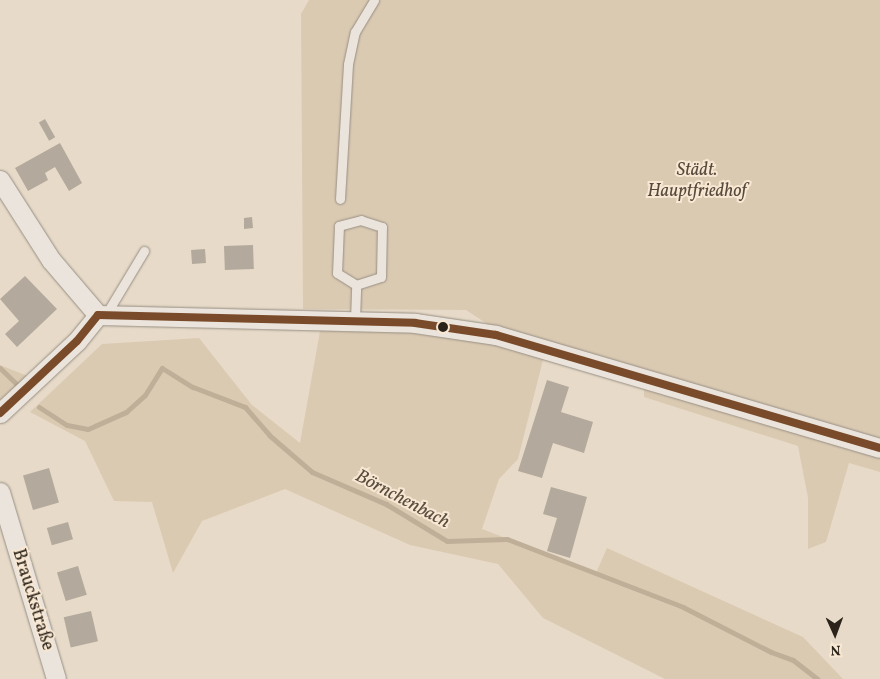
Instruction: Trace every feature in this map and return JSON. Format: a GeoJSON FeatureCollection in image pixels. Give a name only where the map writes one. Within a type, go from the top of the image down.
{"type":"FeatureCollection","features":[{"type":"Feature","properties":{"kind":"street"},"geometry":{"type":"LineString","coordinates":[[0,180],[51,260],[102,316]]}},
{"type":"Feature","properties":{"kind":"street"},"geometry":{"type":"LineString","coordinates":[[0,413],[102,316],[355,320],[415,323],[496,335],[880,448]]}},
{"type":"Feature","properties":{"kind":"street","name":"Brauckstraße"},"geometry":{"type":"LineString","coordinates":[[0,492],[56,679]]}},
{"type":"Feature","properties":{"kind":"lane"},"geometry":{"type":"LineString","coordinates":[[340,199],[348,64],[355,32],[374,0]]}},
{"type":"Feature","properties":{"kind":"lane"},"geometry":{"type":"LineString","coordinates":[[361,220],[382,227],[381,276],[356,285],[337,273],[340,226],[361,220]]}},
{"type":"Feature","properties":{"kind":"lane"},"geometry":{"type":"LineString","coordinates":[[102,316],[144,251]]}},
{"type":"Feature","properties":{"kind":"lane"},"geometry":{"type":"LineString","coordinates":[[355,320],[356,285]]}},
{"type":"Feature","properties":{"kind":"green space","name":"Städt. Hauptfriedhof"},"geometry":{"type":"Polygon","coordinates":[[[309,0],[880,0],[880,472],[849,463],[826,542],[808,549],[808,498],[798,446],[644,397],[644,384],[498,331],[466,310],[303,309],[301,14],[309,0]]]}},
{"type":"Feature","properties":{"kind":"green space"},"geometry":{"type":"Polygon","coordinates":[[[322,320],[355,320],[545,352],[518,459],[499,479],[482,529],[596,573],[607,548],[803,637],[843,679],[665,679],[543,618],[498,564],[410,545],[285,489],[202,521],[173,573],[152,502],[114,501],[85,441],[30,412],[102,344],[199,338],[252,405],[300,443],[322,320]]]}},
{"type":"Feature","properties":{"kind":"green space"},"geometry":{"type":"Polygon","coordinates":[[[0,365],[35,379],[0,413],[0,365]]]}},
{"type":"Feature","properties":{"kind":"building"},"geometry":{"type":"Polygon","coordinates":[[[45,119],[55,137],[49,141],[39,122],[45,119]]]}},
{"type":"Feature","properties":{"kind":"building"},"geometry":{"type":"Polygon","coordinates":[[[60,143],[82,183],[69,191],[55,167],[45,173],[48,180],[28,191],[15,168],[60,143]]]}},
{"type":"Feature","properties":{"kind":"building"},"geometry":{"type":"Polygon","coordinates":[[[252,217],[253,228],[244,229],[244,218],[252,217]]]}},
{"type":"Feature","properties":{"kind":"building"},"geometry":{"type":"Polygon","coordinates":[[[253,245],[254,269],[225,270],[224,246],[253,245]]]}},
{"type":"Feature","properties":{"kind":"building"},"geometry":{"type":"Polygon","coordinates":[[[205,249],[206,263],[192,264],[191,250],[205,249]]]}},
{"type":"Feature","properties":{"kind":"building"},"geometry":{"type":"Polygon","coordinates":[[[25,276],[57,309],[17,347],[5,334],[19,321],[0,299],[25,276]]]}},
{"type":"Feature","properties":{"kind":"building"},"geometry":{"type":"Polygon","coordinates":[[[547,380],[569,387],[561,412],[593,422],[584,453],[553,443],[542,478],[518,471],[547,380]]]}},
{"type":"Feature","properties":{"kind":"building"},"geometry":{"type":"Polygon","coordinates":[[[49,468],[59,503],[33,510],[23,475],[49,468]]]}},
{"type":"Feature","properties":{"kind":"building"},"geometry":{"type":"Polygon","coordinates":[[[551,487],[587,497],[570,558],[547,551],[557,518],[543,514],[551,487]]]}},
{"type":"Feature","properties":{"kind":"building"},"geometry":{"type":"Polygon","coordinates":[[[68,522],[73,539],[52,545],[47,528],[68,522]]]}},
{"type":"Feature","properties":{"kind":"building"},"geometry":{"type":"Polygon","coordinates":[[[78,566],[87,595],[66,601],[57,572],[78,566]]]}},
{"type":"Feature","properties":{"kind":"building"},"geometry":{"type":"Polygon","coordinates":[[[91,611],[98,641],[71,648],[64,617],[91,611]]]}},
{"type":"Feature","properties":{"kind":"waterway"},"geometry":{"type":"LineString","coordinates":[[0,368],[20,387]]}},
{"type":"Feature","properties":{"kind":"waterway","name":"Börnchenbach"},"geometry":{"type":"LineString","coordinates":[[39,407],[67,425],[88,429],[126,412],[145,395],[162,368],[193,387],[245,407],[269,435],[312,472],[386,504],[447,541],[507,539],[683,607],[771,652],[793,660],[817,679]]}},
{"type":"Feature","properties":{"kind":"transit line"},"geometry":{"type":"LineString","coordinates":[[98,315],[415,323],[496,335],[880,448]]}},
{"type":"Feature","properties":{"kind":"transit line"},"geometry":{"type":"LineString","coordinates":[[0,413],[77,341],[98,315]]}}]}
